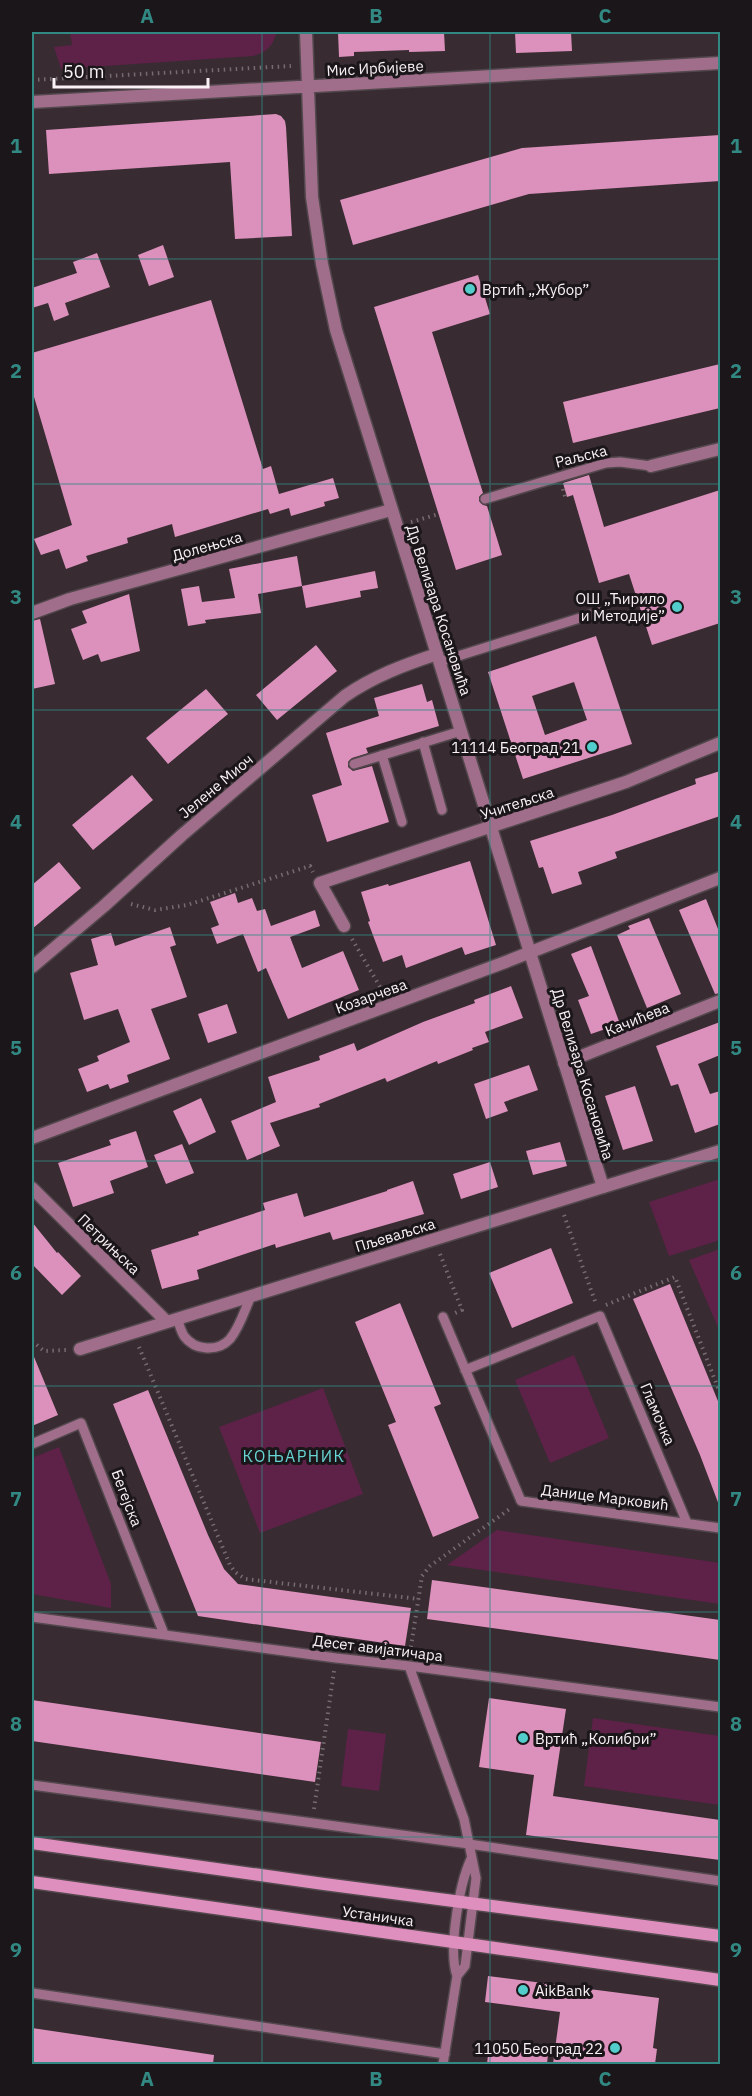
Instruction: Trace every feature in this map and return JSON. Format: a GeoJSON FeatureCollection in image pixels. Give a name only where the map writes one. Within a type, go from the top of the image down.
{"type":"FeatureCollection","features":[{"type":"Feature","properties":{"kind":"main road","name":"Устаничка"},"geometry":{"type":"LineString","coordinates":[[32,1843],[720,1936]]}},
{"type":"Feature","properties":{"kind":"main road","name":"Устаничка"},"geometry":{"type":"LineString","coordinates":[[32,1882],[720,1980]]}},
{"type":"Feature","properties":{"kind":"street","name":"Др Велизара Косановића"},"geometry":{"type":"LineString","coordinates":[[306,32],[312,197],[322,264],[336,330],[603,1186]]}},
{"type":"Feature","properties":{"kind":"street","name":"Мис Ирбијеве"},"geometry":{"type":"LineString","coordinates":[[32,102],[720,63]]}},
{"type":"Feature","properties":{"kind":"street","name":"Раљска"},"geometry":{"type":"LineString","coordinates":[[651,466],[720,449]]}},
{"type":"Feature","properties":{"kind":"street","name":"Долењска"},"geometry":{"type":"LineString","coordinates":[[32,613],[70,600],[391,510]]}},
{"type":"Feature","properties":{"kind":"street","name":"Јелене Миоч"},"geometry":{"type":"LineString","coordinates":[[32,967],[345,696],[364,683],[393,669],[438,658]]}},
{"type":"Feature","properties":{"kind":"street","name":"Учитељска"},"geometry":{"type":"LineString","coordinates":[[320,883],[626,782],[720,743]]}},
{"type":"Feature","properties":{"kind":"street","name":"Козарчева"},"geometry":{"type":"LineString","coordinates":[[32,1138],[530,953],[720,878]]}},
{"type":"Feature","properties":{"kind":"street"},"geometry":{"type":"LineString","coordinates":[[320,883],[344,926]]}},
{"type":"Feature","properties":{"kind":"street","name":"Качићева"},"geometry":{"type":"LineString","coordinates":[[564,1063],[720,1001]]}},
{"type":"Feature","properties":{"kind":"street","name":"Пљеваљска"},"geometry":{"type":"LineString","coordinates":[[80,1349],[720,1151]]}},
{"type":"Feature","properties":{"kind":"street","name":"Петрињска"},"geometry":{"type":"LineString","coordinates":[[32,1188],[172,1320]]}},
{"type":"Feature","properties":{"kind":"lane","name":"Раљска"},"geometry":{"type":"LineString","coordinates":[[485,499],[606,463],[620,462],[651,466]]}},
{"type":"Feature","properties":{"kind":"lane"},"geometry":{"type":"LineString","coordinates":[[438,658],[599,612]]}},
{"type":"Feature","properties":{"kind":"lane"},"geometry":{"type":"LineString","coordinates":[[354,764],[461,731]]}},
{"type":"Feature","properties":{"kind":"lane"},"geometry":{"type":"LineString","coordinates":[[423,742],[442,810]]}},
{"type":"Feature","properties":{"kind":"lane"},"geometry":{"type":"LineString","coordinates":[[382,755],[402,822]]}},
{"type":"Feature","properties":{"kind":"lane"},"geometry":{"type":"LineString","coordinates":[[172,1320],[185,1337],[195,1345],[206,1348],[218,1347],[228,1341],[235,1332],[250,1296]]}},
{"type":"Feature","properties":{"kind":"lane","name":"Гламочка"},"geometry":{"type":"LineString","coordinates":[[465,1370],[600,1316],[687,1523]]}},
{"type":"Feature","properties":{"kind":"lane","name":"Данице Марковић"},"geometry":{"type":"LineString","coordinates":[[443,1317],[521,1501],[720,1528]]}},
{"type":"Feature","properties":{"kind":"lane","name":"Бегејска"},"geometry":{"type":"LineString","coordinates":[[32,1444],[81,1423],[164,1634]]}},
{"type":"Feature","properties":{"kind":"lane","name":"Десет авијатичара"},"geometry":{"type":"LineString","coordinates":[[32,1617],[720,1707]]}},
{"type":"Feature","properties":{"kind":"lane"},"geometry":{"type":"LineString","coordinates":[[409,1666],[464,1819],[476,1878],[466,1902],[461,1943],[453,1964],[457,1976],[443,2064]]}},
{"type":"Feature","properties":{"kind":"lane"},"geometry":{"type":"LineString","coordinates":[[32,1785],[469,1844],[720,1881]]}},
{"type":"Feature","properties":{"kind":"lane"},"geometry":{"type":"LineString","coordinates":[[32,1993],[445,2054]]}},
{"type":"Feature","properties":{"kind":"path"},"geometry":{"type":"LineString","coordinates":[[32,80],[307,66]]}},
{"type":"Feature","properties":{"kind":"path"},"geometry":{"type":"LineString","coordinates":[[396,527],[439,514]]}},
{"type":"Feature","properties":{"kind":"path"},"geometry":{"type":"LineString","coordinates":[[112,899],[155,910],[187,905],[310,866],[320,883]]}},
{"type":"Feature","properties":{"kind":"path"},"geometry":{"type":"LineString","coordinates":[[344,926],[390,1005]]}},
{"type":"Feature","properties":{"kind":"path"},"geometry":{"type":"LineString","coordinates":[[559,1200],[597,1308],[675,1277],[720,1393]]}},
{"type":"Feature","properties":{"kind":"path"},"geometry":{"type":"LineString","coordinates":[[442,1261],[462,1310]]}},
{"type":"Feature","properties":{"kind":"path"},"geometry":{"type":"LineString","coordinates":[[133,1332],[235,1572],[244,1579],[418,1599]]}},
{"type":"Feature","properties":{"kind":"path"},"geometry":{"type":"LineString","coordinates":[[32,1341],[44,1351],[80,1349]]}},
{"type":"Feature","properties":{"kind":"path"},"geometry":{"type":"LineString","coordinates":[[409,1666],[422,1576],[430,1566],[521,1501]]}},
{"type":"Feature","properties":{"kind":"path"},"geometry":{"type":"LineString","coordinates":[[312,1823],[336,1658]]}},
{"type":"Feature","properties":{"kind":"shaded area"},"geometry":{"type":"Polygon","coordinates":[[[70,32],[277,32],[269,48],[253,56],[61,69],[54,47],[72,45],[70,32]]]}},
{"type":"Feature","properties":{"kind":"shaded area"},"geometry":{"type":"Polygon","coordinates":[[[720,1179],[720,1240],[669,1256],[649,1202],[720,1179]]]}},
{"type":"Feature","properties":{"kind":"shaded area"},"geometry":{"type":"Polygon","coordinates":[[[720,1249],[720,1332],[689,1260],[720,1249]]]}},
{"type":"Feature","properties":{"kind":"shaded area"},"geometry":{"type":"Polygon","coordinates":[[[574,1355],[609,1438],[550,1463],[515,1380],[574,1355]]]}},
{"type":"Feature","properties":{"kind":"shaded area"},"geometry":{"type":"Polygon","coordinates":[[[323,1388],[363,1494],[260,1533],[219,1427],[323,1388]]]}},
{"type":"Feature","properties":{"kind":"shaded area"},"geometry":{"type":"Polygon","coordinates":[[[59,1447],[111,1584],[111,1608],[32,1594],[32,1458],[59,1447]]]}},
{"type":"Feature","properties":{"kind":"shaded area"},"geometry":{"type":"Polygon","coordinates":[[[497,1530],[720,1563],[720,1604],[447,1565],[497,1530]]]}},
{"type":"Feature","properties":{"kind":"shaded area"},"geometry":{"type":"Polygon","coordinates":[[[593,1718],[720,1736],[720,1805],[584,1786],[593,1718]]]}},
{"type":"Feature","properties":{"kind":"shaded area"},"geometry":{"type":"Polygon","coordinates":[[[348,1729],[386,1734],[379,1791],[341,1786],[348,1729]]]}},
{"type":"Feature","properties":{"kind":"building"},"geometry":{"type":"Polygon","coordinates":[[[338,32],[444,32],[445,51],[354,52],[354,56],[339,57],[338,32]]]}},
{"type":"Feature","properties":{"kind":"building"},"geometry":{"type":"Polygon","coordinates":[[[515,32],[571,32],[572,51],[516,53],[515,32]]]}},
{"type":"Feature","properties":{"kind":"building"},"geometry":{"type":"Polygon","coordinates":[[[276,114],[285,121],[286,127],[292,236],[235,239],[230,162],[49,174],[46,130],[276,114]]]}},
{"type":"Feature","properties":{"kind":"building"},"geometry":{"type":"Polygon","coordinates":[[[720,135],[720,181],[529,194],[353,245],[340,200],[522,148],[720,135]]]}},
{"type":"Feature","properties":{"kind":"building"},"geometry":{"type":"Polygon","coordinates":[[[163,245],[174,277],[149,286],[138,255],[163,245]]]}},
{"type":"Feature","properties":{"kind":"building"},"geometry":{"type":"Polygon","coordinates":[[[97,253],[110,287],[65,303],[69,315],[54,321],[48,303],[32,308],[32,288],[77,273],[73,262],[97,253]]]}},
{"type":"Feature","properties":{"kind":"building"},"geometry":{"type":"Polygon","coordinates":[[[478,275],[490,314],[432,332],[483,493],[479,501],[487,506],[502,555],[456,570],[374,307],[478,275]]]}},
{"type":"Feature","properties":{"kind":"building"},"geometry":{"type":"Polygon","coordinates":[[[211,300],[263,469],[271,466],[279,494],[333,478],[339,498],[324,502],[325,506],[291,516],[289,508],[270,514],[268,509],[175,537],[172,524],[127,538],[128,543],[86,556],[88,561],[66,569],[59,549],[41,555],[34,539],[72,525],[32,390],[32,353],[211,300]]]}},
{"type":"Feature","properties":{"kind":"building"},"geometry":{"type":"Polygon","coordinates":[[[720,364],[720,408],[573,443],[563,402],[720,364]]]}},
{"type":"Feature","properties":{"kind":"building"},"geometry":{"type":"Polygon","coordinates":[[[589,475],[604,527],[720,490],[720,623],[652,645],[629,574],[599,583],[573,495],[567,497],[563,483],[589,475]]]}},
{"type":"Feature","properties":{"kind":"building"},"geometry":{"type":"Polygon","coordinates":[[[297,556],[302,586],[258,594],[261,613],[205,620],[206,623],[188,626],[181,589],[199,586],[202,602],[235,598],[229,569],[297,556]]]}},
{"type":"Feature","properties":{"kind":"building"},"geometry":{"type":"Polygon","coordinates":[[[375,571],[378,588],[360,591],[361,597],[306,608],[302,586],[375,571]]]}},
{"type":"Feature","properties":{"kind":"building"},"geometry":{"type":"Polygon","coordinates":[[[129,594],[140,651],[101,662],[98,654],[83,660],[71,629],[87,623],[82,611],[129,594]]]}},
{"type":"Feature","properties":{"kind":"building"},"geometry":{"type":"Polygon","coordinates":[[[40,619],[55,684],[32,689],[32,621],[40,619]]]}},
{"type":"Feature","properties":{"kind":"building"},"geometry":{"type":"Polygon","coordinates":[[[596,636],[632,744],[523,779],[488,672],[596,636]],[[574,682],[532,696],[545,735],[587,720],[574,682]]]}},
{"type":"Feature","properties":{"kind":"building"},"geometry":{"type":"Polygon","coordinates":[[[316,645],[337,671],[277,720],[256,695],[316,645]]]}},
{"type":"Feature","properties":{"kind":"building"},"geometry":{"type":"Polygon","coordinates":[[[422,684],[427,702],[432,700],[439,726],[366,748],[368,753],[352,758],[348,762],[348,767],[353,771],[372,766],[389,822],[327,842],[312,795],[342,785],[326,733],[379,716],[374,698],[422,684]]]}},
{"type":"Feature","properties":{"kind":"building"},"geometry":{"type":"Polygon","coordinates":[[[206,689],[228,714],[168,764],[146,738],[206,689]]]}},
{"type":"Feature","properties":{"kind":"building"},"geometry":{"type":"Polygon","coordinates":[[[720,771],[720,816],[615,852],[617,858],[578,872],[582,884],[552,894],[543,867],[539,868],[530,841],[612,815],[696,784],[695,779],[720,771]]]}},
{"type":"Feature","properties":{"kind":"building"},"geometry":{"type":"Polygon","coordinates":[[[132,775],[153,800],[93,850],[72,825],[132,775]]]}},
{"type":"Feature","properties":{"kind":"building"},"geometry":{"type":"Polygon","coordinates":[[[470,861],[496,945],[465,955],[462,947],[406,968],[402,955],[383,962],[368,922],[370,921],[361,892],[388,884],[389,886],[470,861]]]}},
{"type":"Feature","properties":{"kind":"building"},"geometry":{"type":"Polygon","coordinates":[[[59,862],[81,888],[32,929],[32,885],[59,862]]]}},
{"type":"Feature","properties":{"kind":"building"},"geometry":{"type":"Polygon","coordinates":[[[235,893],[238,903],[252,898],[257,911],[265,909],[271,926],[315,910],[320,926],[290,937],[302,968],[343,951],[359,990],[288,1019],[266,968],[258,972],[243,934],[217,944],[211,928],[219,925],[210,902],[235,893]]]}},
{"type":"Feature","properties":{"kind":"building"},"geometry":{"type":"Polygon","coordinates":[[[706,899],[720,934],[720,993],[715,994],[679,910],[706,899]]]}},
{"type":"Feature","properties":{"kind":"building"},"geometry":{"type":"Polygon","coordinates":[[[649,918],[681,994],[647,1008],[617,935],[630,929],[628,926],[649,918]]]}},
{"type":"Feature","properties":{"kind":"building"},"geometry":{"type":"Polygon","coordinates":[[[170,927],[176,945],[170,947],[187,997],[151,1009],[170,1059],[127,1075],[129,1082],[110,1089],[108,1084],[87,1092],[78,1069],[99,1061],[97,1056],[130,1042],[118,1009],[84,1020],[70,973],[98,965],[91,939],[111,933],[115,946],[170,927]]]}},
{"type":"Feature","properties":{"kind":"building"},"geometry":{"type":"Polygon","coordinates":[[[591,946],[620,1024],[591,1034],[578,1000],[589,996],[571,954],[591,946]]]}},
{"type":"Feature","properties":{"kind":"building"},"geometry":{"type":"Polygon","coordinates":[[[511,986],[523,1018],[485,1032],[489,1042],[438,1064],[437,1061],[387,1082],[385,1078],[319,1104],[320,1107],[270,1123],[280,1146],[247,1160],[231,1121],[276,1102],[268,1077],[320,1060],[319,1056],[354,1043],[357,1051],[511,986]]]}},
{"type":"Feature","properties":{"kind":"building"},"geometry":{"type":"Polygon","coordinates":[[[227,1004],[237,1033],[208,1043],[198,1014],[227,1004]]]}},
{"type":"Feature","properties":{"kind":"building"},"geometry":{"type":"Polygon","coordinates":[[[720,1022],[720,1055],[698,1064],[710,1094],[720,1091],[720,1124],[695,1133],[678,1084],[671,1086],[656,1046],[720,1022]]]}},
{"type":"Feature","properties":{"kind":"building"},"geometry":{"type":"Polygon","coordinates":[[[529,1065],[538,1090],[504,1102],[508,1111],[486,1119],[474,1084],[529,1065]]]}},
{"type":"Feature","properties":{"kind":"building"},"geometry":{"type":"Polygon","coordinates":[[[635,1086],[653,1141],[623,1150],[605,1096],[635,1086]]]}},
{"type":"Feature","properties":{"kind":"building"},"geometry":{"type":"Polygon","coordinates":[[[201,1098],[216,1132],[189,1145],[173,1111],[201,1098]]]}},
{"type":"Feature","properties":{"kind":"building"},"geometry":{"type":"Polygon","coordinates":[[[136,1131],[148,1167],[110,1181],[114,1193],[73,1207],[58,1163],[111,1145],[109,1140],[136,1131]]]}},
{"type":"Feature","properties":{"kind":"building"},"geometry":{"type":"Polygon","coordinates":[[[560,1142],[567,1166],[533,1175],[526,1151],[560,1142]]]}},
{"type":"Feature","properties":{"kind":"building"},"geometry":{"type":"Polygon","coordinates":[[[182,1144],[194,1173],[166,1184],[154,1155],[182,1144]]]}},
{"type":"Feature","properties":{"kind":"building"},"geometry":{"type":"Polygon","coordinates":[[[490,1162],[498,1187],[461,1199],[453,1174],[490,1162]]]}},
{"type":"Feature","properties":{"kind":"building"},"geometry":{"type":"Polygon","coordinates":[[[413,1181],[424,1214],[333,1240],[330,1232],[276,1248],[275,1244],[197,1270],[199,1279],[162,1289],[151,1250],[265,1210],[263,1203],[297,1193],[304,1217],[413,1181]]]}},
{"type":"Feature","properties":{"kind":"building"},"geometry":{"type":"Polygon","coordinates":[[[32,1222],[57,1253],[81,1276],[62,1295],[32,1264],[32,1222]]]}},
{"type":"Feature","properties":{"kind":"building"},"geometry":{"type":"Polygon","coordinates":[[[551,1248],[573,1303],[512,1328],[489,1273],[551,1248]]]}},
{"type":"Feature","properties":{"kind":"building"},"geometry":{"type":"Polygon","coordinates":[[[670,1284],[720,1406],[720,1505],[633,1299],[670,1284]]]}},
{"type":"Feature","properties":{"kind":"building"},"geometry":{"type":"Polygon","coordinates":[[[400,1303],[441,1404],[434,1407],[479,1518],[433,1537],[388,1425],[396,1422],[355,1322],[400,1303]]]}},
{"type":"Feature","properties":{"kind":"building"},"geometry":{"type":"Polygon","coordinates":[[[32,1352],[58,1415],[32,1426],[32,1352]]]}},
{"type":"Feature","properties":{"kind":"building"},"geometry":{"type":"Polygon","coordinates":[[[148,1390],[208,1535],[224,1569],[238,1584],[411,1608],[405,1646],[198,1616],[113,1404],[148,1390]]]}},
{"type":"Feature","properties":{"kind":"building"},"geometry":{"type":"Polygon","coordinates":[[[432,1580],[720,1620],[720,1660],[427,1619],[432,1580]]]}},
{"type":"Feature","properties":{"kind":"building"},"geometry":{"type":"Polygon","coordinates":[[[489,1698],[566,1709],[553,1796],[720,1820],[720,1860],[526,1835],[534,1775],[479,1767],[489,1698]]]}},
{"type":"Feature","properties":{"kind":"building"},"geometry":{"type":"Polygon","coordinates":[[[32,1700],[321,1742],[315,1782],[32,1741],[32,1700]]]}},
{"type":"Feature","properties":{"kind":"building"},"geometry":{"type":"Polygon","coordinates":[[[488,1976],[659,1998],[653,2048],[657,2049],[655,2064],[553,2064],[560,2012],[485,2002],[488,1976]]]}},
{"type":"Feature","properties":{"kind":"building"},"geometry":{"type":"Polygon","coordinates":[[[32,2028],[214,2055],[213,2064],[32,2064],[32,2028]]]}},
{"type":"Feature","properties":{"kind":"building"},"geometry":{"type":"Polygon","coordinates":[[[489,2046],[548,2054],[547,2064],[487,2064],[489,2046]]]}},
{"type":"Feature","properties":{"kind":"place","name":"Вртић „Жубор”"},"geometry":{"type":"Point","coordinates":[470,289]}},
{"type":"Feature","properties":{"kind":"place","name":"ОШ „Ћирило и Методије”"},"geometry":{"type":"Point","coordinates":[677,607]}},
{"type":"Feature","properties":{"kind":"place","name":"11114 Београд 21"},"geometry":{"type":"Point","coordinates":[592,747]}},
{"type":"Feature","properties":{"kind":"place","name":"Вртић „Колибри”"},"geometry":{"type":"Point","coordinates":[523,1738]}},
{"type":"Feature","properties":{"kind":"place","name":"AikBank"},"geometry":{"type":"Point","coordinates":[523,1990]}},
{"type":"Feature","properties":{"kind":"place","name":"11050 Београд 22"},"geometry":{"type":"Point","coordinates":[615,2048]}},
{"type":"Feature","properties":{"kind":"district","name":"КОЊАРНИК"},"geometry":{"type":"Point","coordinates":[294,1456]}}]}
